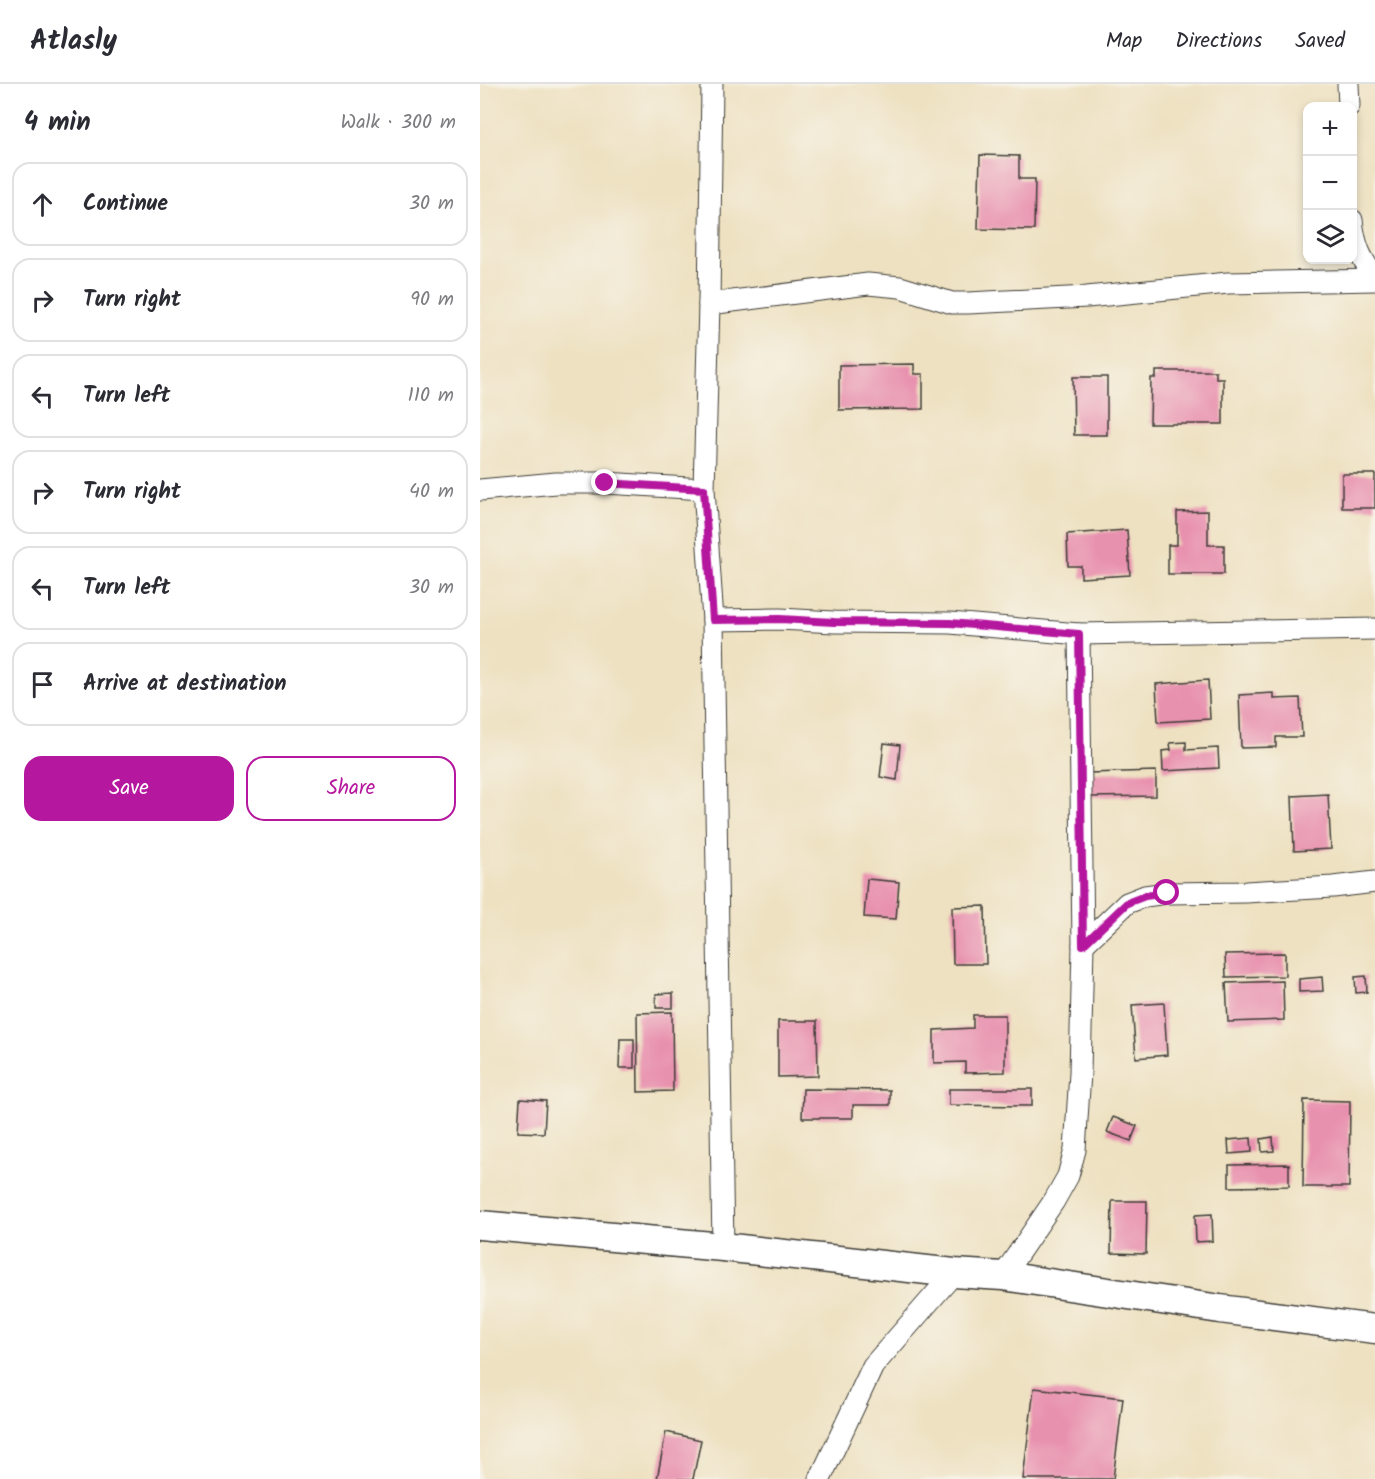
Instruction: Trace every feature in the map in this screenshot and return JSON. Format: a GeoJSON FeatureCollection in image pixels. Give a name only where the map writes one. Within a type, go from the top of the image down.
{"type":"FeatureCollection","features":[{"type":"Feature","properties":{"kind":"street"},"geometry":{"type":"LineString","coordinates":[[712,84],[704,489],[713,620],[723,1247]]}},
{"type":"Feature","properties":{"kind":"street"},"geometry":{"type":"LineString","coordinates":[[1348,84],[1349,102]]}},
{"type":"Feature","properties":{"kind":"street"},"geometry":{"type":"LineString","coordinates":[[1357,248],[1375,279]]}},
{"type":"Feature","properties":{"kind":"street"},"geometry":{"type":"LineString","coordinates":[[709,304],[868,284],[900,287],[952,303],[1087,297],[1228,283],[1375,279]]}},
{"type":"Feature","properties":{"kind":"street"},"geometry":{"type":"LineString","coordinates":[[480,490],[556,483],[605,483],[704,489]]}},
{"type":"Feature","properties":{"kind":"street"},"geometry":{"type":"LineString","coordinates":[[713,620],[780,619],[950,623],[1079,634],[1375,629]]}},
{"type":"Feature","properties":{"kind":"street"},"geometry":{"type":"LineString","coordinates":[[1003,1276],[1054,1201],[1068,1176],[1076,1150],[1083,945],[1079,634]]}},
{"type":"Feature","properties":{"kind":"street"},"geometry":{"type":"LineString","coordinates":[[1083,945],[1127,903],[1145,896],[1167,893],[1246,892],[1333,887],[1375,882]]}},
{"type":"Feature","properties":{"kind":"street"},"geometry":{"type":"LineString","coordinates":[[480,1225],[723,1247],[954,1274],[1003,1276],[1220,1309],[1371,1324]]}},
{"type":"Feature","properties":{"kind":"street"},"geometry":{"type":"LineString","coordinates":[[820,1479],[873,1366],[954,1274]]}},
{"type":"Feature","properties":{"kind":"building"},"geometry":{"type":"Polygon","coordinates":[[[980,155],[1019,156],[1019,179],[1035,179],[1034,230],[978,229],[980,155]]]}},
{"type":"Feature","properties":{"kind":"building"},"geometry":{"type":"Polygon","coordinates":[[[914,364],[914,374],[923,374],[923,409],[839,410],[839,365],[914,364]]]}},
{"type":"Feature","properties":{"kind":"building"},"geometry":{"type":"Polygon","coordinates":[[[1156,371],[1216,371],[1216,378],[1223,378],[1223,424],[1150,424],[1151,378],[1156,378],[1156,371]]]}},
{"type":"Feature","properties":{"kind":"building"},"geometry":{"type":"Polygon","coordinates":[[[1073,377],[1107,377],[1107,435],[1074,435],[1073,377]]]}},
{"type":"Feature","properties":{"kind":"building"},"geometry":{"type":"Polygon","coordinates":[[[1342,474],[1375,474],[1375,508],[1342,508],[1342,474]]]}},
{"type":"Feature","properties":{"kind":"building"},"geometry":{"type":"Polygon","coordinates":[[[1208,511],[1208,545],[1224,545],[1224,574],[1168,574],[1168,545],[1177,545],[1177,512],[1208,511]]]}},
{"type":"Feature","properties":{"kind":"building"},"geometry":{"type":"Polygon","coordinates":[[[1127,530],[1130,575],[1081,578],[1081,566],[1068,566],[1067,534],[1127,530]]]}},
{"type":"Feature","properties":{"kind":"building"},"geometry":{"type":"Polygon","coordinates":[[[1208,680],[1210,719],[1158,722],[1156,684],[1208,680]]]}},
{"type":"Feature","properties":{"kind":"building"},"geometry":{"type":"Polygon","coordinates":[[[1274,693],[1274,699],[1300,698],[1302,737],[1276,737],[1276,747],[1241,748],[1239,695],[1274,693]]]}},
{"type":"Feature","properties":{"kind":"building"},"geometry":{"type":"Polygon","coordinates":[[[1186,742],[1186,750],[1218,748],[1219,768],[1163,771],[1162,751],[1171,750],[1170,743],[1186,742]]]}},
{"type":"Feature","properties":{"kind":"building"},"geometry":{"type":"Polygon","coordinates":[[[884,743],[900,745],[897,780],[880,777],[884,743]]]}},
{"type":"Feature","properties":{"kind":"building"},"geometry":{"type":"Polygon","coordinates":[[[1156,771],[1156,796],[1089,797],[1088,773],[1156,771]]]}},
{"type":"Feature","properties":{"kind":"building"},"geometry":{"type":"Polygon","coordinates":[[[1328,794],[1331,849],[1294,851],[1292,796],[1328,794]]]}},
{"type":"Feature","properties":{"kind":"building"},"geometry":{"type":"Polygon","coordinates":[[[867,879],[899,882],[896,919],[864,917],[867,879]]]}},
{"type":"Feature","properties":{"kind":"building"},"geometry":{"type":"Polygon","coordinates":[[[985,906],[986,964],[953,964],[952,907],[985,906]]]}},
{"type":"Feature","properties":{"kind":"building"},"geometry":{"type":"Polygon","coordinates":[[[1285,953],[1285,976],[1226,977],[1225,954],[1285,953]]]}},
{"type":"Feature","properties":{"kind":"building"},"geometry":{"type":"Polygon","coordinates":[[[1366,976],[1367,992],[1356,993],[1355,977],[1366,976]]]}},
{"type":"Feature","properties":{"kind":"building"},"geometry":{"type":"Polygon","coordinates":[[[1322,977],[1323,991],[1299,992],[1299,979],[1322,977]]]}},
{"type":"Feature","properties":{"kind":"building"},"geometry":{"type":"Polygon","coordinates":[[[1283,981],[1284,1020],[1228,1022],[1226,983],[1283,981]]]}},
{"type":"Feature","properties":{"kind":"building"},"geometry":{"type":"Polygon","coordinates":[[[673,993],[673,1008],[656,1008],[656,994],[673,993]]]}},
{"type":"Feature","properties":{"kind":"building"},"geometry":{"type":"Polygon","coordinates":[[[1164,1003],[1167,1055],[1136,1058],[1132,1005],[1164,1003]]]}},
{"type":"Feature","properties":{"kind":"building"},"geometry":{"type":"Polygon","coordinates":[[[672,1012],[673,1091],[638,1092],[637,1013],[672,1012]]]}},
{"type":"Feature","properties":{"kind":"building"},"geometry":{"type":"Polygon","coordinates":[[[973,1015],[1005,1015],[1005,1072],[965,1073],[965,1062],[934,1063],[934,1030],[973,1028],[973,1015]]]}},
{"type":"Feature","properties":{"kind":"building"},"geometry":{"type":"Polygon","coordinates":[[[778,1021],[817,1021],[818,1076],[778,1077],[778,1021]]]}},
{"type":"Feature","properties":{"kind":"building"},"geometry":{"type":"Polygon","coordinates":[[[620,1039],[634,1039],[634,1068],[619,1068],[620,1039]]]}},
{"type":"Feature","properties":{"kind":"building"},"geometry":{"type":"Polygon","coordinates":[[[803,1089],[890,1090],[890,1105],[853,1105],[853,1118],[802,1118],[803,1089]]]}},
{"type":"Feature","properties":{"kind":"building"},"geometry":{"type":"Polygon","coordinates":[[[949,1089],[1032,1089],[1032,1106],[949,1105],[949,1089]]]}},
{"type":"Feature","properties":{"kind":"building"},"geometry":{"type":"Polygon","coordinates":[[[520,1099],[546,1101],[544,1133],[518,1132],[520,1099]]]}},
{"type":"Feature","properties":{"kind":"building"},"geometry":{"type":"Polygon","coordinates":[[[1304,1100],[1350,1101],[1349,1187],[1303,1187],[1304,1100]]]}},
{"type":"Feature","properties":{"kind":"building"},"geometry":{"type":"Polygon","coordinates":[[[1113,1117],[1137,1126],[1131,1141],[1107,1132],[1113,1117]]]}},
{"type":"Feature","properties":{"kind":"building"},"geometry":{"type":"Polygon","coordinates":[[[1273,1137],[1274,1151],[1262,1152],[1261,1139],[1273,1137]]]}},
{"type":"Feature","properties":{"kind":"building"},"geometry":{"type":"Polygon","coordinates":[[[1251,1138],[1252,1152],[1229,1154],[1228,1140],[1251,1138]]]}},
{"type":"Feature","properties":{"kind":"building"},"geometry":{"type":"Polygon","coordinates":[[[1289,1164],[1289,1186],[1229,1187],[1229,1165],[1289,1164]]]}},
{"type":"Feature","properties":{"kind":"building"},"geometry":{"type":"Polygon","coordinates":[[[1112,1201],[1147,1201],[1146,1254],[1111,1253],[1112,1201]]]}},
{"type":"Feature","properties":{"kind":"building"},"geometry":{"type":"Polygon","coordinates":[[[1212,1214],[1213,1241],[1196,1242],[1195,1215],[1212,1214]]]}},
{"type":"Feature","properties":{"kind":"building"},"geometry":{"type":"Polygon","coordinates":[[[1034,1388],[1123,1398],[1113,1479],[1023,1479],[1034,1388]]]}},
{"type":"Feature","properties":{"kind":"building"},"geometry":{"type":"Polygon","coordinates":[[[666,1432],[701,1440],[693,1479],[657,1479],[666,1432]]]}},
{"type":"Feature","properties":{"kind":"route"},"geometry":{"type":"LineString","coordinates":[[605,483],[704,489],[713,620],[780,619],[950,623],[1079,634],[1083,945],[1127,903],[1145,896],[1167,893]]}}]}
